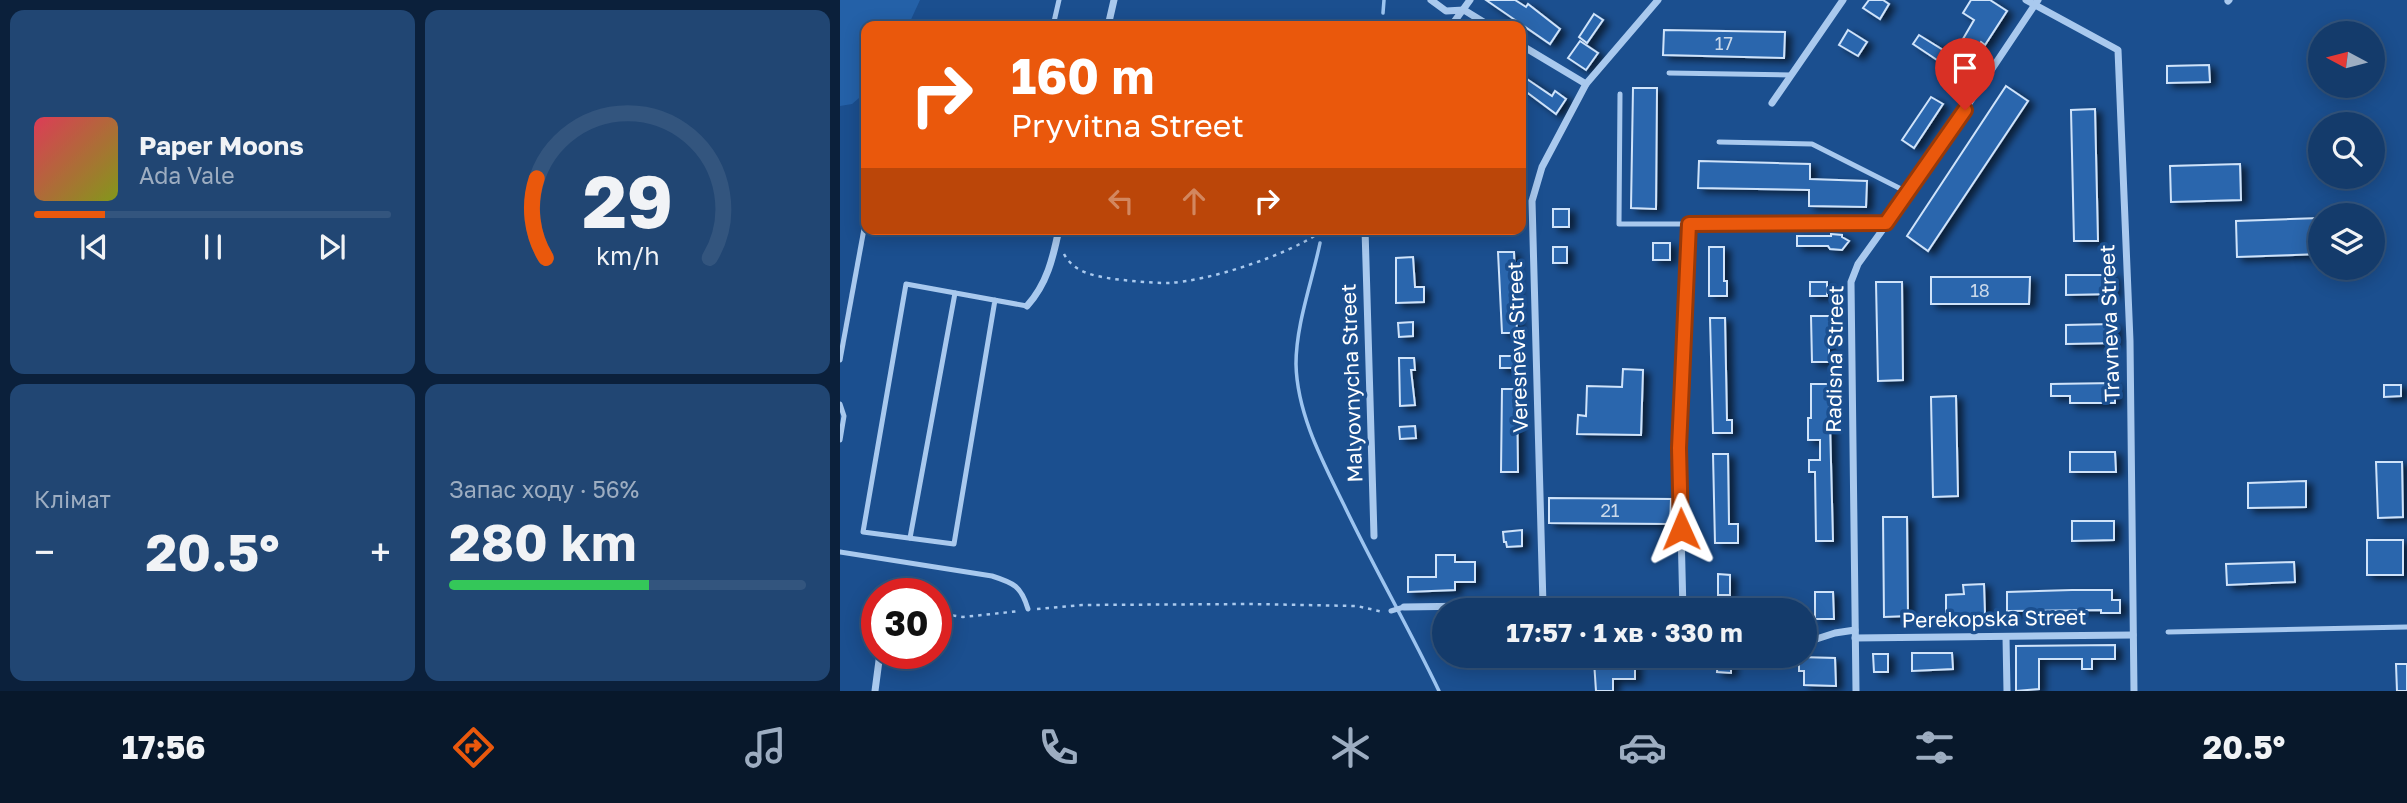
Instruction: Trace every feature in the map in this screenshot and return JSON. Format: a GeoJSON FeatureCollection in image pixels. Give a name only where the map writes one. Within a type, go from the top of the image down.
{"type":"FeatureCollection","features":[{"type":"Feature","properties":{"kind":"street"},"geometry":{"type":"LineString","coordinates":[[1109,21],[1114,0]]}},
{"type":"Feature","properties":{"kind":"street"},"geometry":{"type":"LineString","coordinates":[[1431,0],[1446,11],[1464,10],[1482,21]]}},
{"type":"Feature","properties":{"kind":"street"},"geometry":{"type":"LineString","coordinates":[[1455,21],[1471,0]]}},
{"type":"Feature","properties":{"kind":"street","name":"Veresneva Street"},"geometry":{"type":"LineString","coordinates":[[1543,598],[1532,201],[1542,167],[1586,83],[1658,0]]}},
{"type":"Feature","properties":{"kind":"street"},"geometry":{"type":"LineString","coordinates":[[1772,103],[1843,0]]}},
{"type":"Feature","properties":{"kind":"street"},"geometry":{"type":"LineString","coordinates":[[2026,0],[2036,3]]}},
{"type":"Feature","properties":{"kind":"street","name":"Radisna Street"},"geometry":{"type":"LineString","coordinates":[[1856,691],[1851,282],[1858,264],[1909,193],[2036,3]]}},
{"type":"Feature","properties":{"kind":"street","name":"Travneva Street"},"geometry":{"type":"LineString","coordinates":[[2036,3],[2118,50],[2130,341],[2134,691]]}},
{"type":"Feature","properties":{"kind":"street"},"geometry":{"type":"LineString","coordinates":[[1526,47],[1586,83]]}},
{"type":"Feature","properties":{"kind":"street"},"geometry":{"type":"LineString","coordinates":[[1683,598],[1679,448],[1689,224],[1886,223]]}},
{"type":"Feature","properties":{"kind":"street"},"geometry":{"type":"LineString","coordinates":[[1027,306],[1040,292],[1054,258],[1058,235]]}},
{"type":"Feature","properties":{"kind":"street","name":"Malyovnycha Street"},"geometry":{"type":"LineString","coordinates":[[1366,235],[1374,536]]}},
{"type":"Feature","properties":{"kind":"street"},"geometry":{"type":"LineString","coordinates":[[1404,607],[1432,607]]}},
{"type":"Feature","properties":{"kind":"street","name":"Perekopska Street"},"geometry":{"type":"LineString","coordinates":[[1817,638],[1835,632],[2006,637],[2133,635]]}},
{"type":"Feature","properties":{"kind":"street"},"geometry":{"type":"LineString","coordinates":[[2006,637],[2007,691]]}},
{"type":"Feature","properties":{"kind":"street"},"geometry":{"type":"LineString","coordinates":[[875,691],[878,669]]}},
{"type":"Feature","properties":{"kind":"lane"},"geometry":{"type":"LineString","coordinates":[[1054,21],[1059,0]]}},
{"type":"Feature","properties":{"kind":"lane"},"geometry":{"type":"LineString","coordinates":[[1669,73],[1791,75]]}},
{"type":"Feature","properties":{"kind":"lane"},"geometry":{"type":"LineString","coordinates":[[1620,94],[1619,224],[1689,224]]}},
{"type":"Feature","properties":{"kind":"lane"},"geometry":{"type":"LineString","coordinates":[[1719,142],[1812,144],[1909,193]]}},
{"type":"Feature","properties":{"kind":"lane"},"geometry":{"type":"LineString","coordinates":[[840,360],[863,235]]}},
{"type":"Feature","properties":{"kind":"lane"},"geometry":{"type":"LineString","coordinates":[[995,300],[954,544],[863,532],[906,284],[954,293],[995,300],[1027,306]]}},
{"type":"Feature","properties":{"kind":"lane"},"geometry":{"type":"LineString","coordinates":[[910,538],[954,293]]}},
{"type":"Feature","properties":{"kind":"lane"},"geometry":{"type":"LineString","coordinates":[[840,404],[844,416],[840,440]]}},
{"type":"Feature","properties":{"kind":"lane"},"geometry":{"type":"LineString","coordinates":[[840,552],[992,576],[1013,583],[1023,595],[1028,609]]}},
{"type":"Feature","properties":{"kind":"lane"},"geometry":{"type":"LineString","coordinates":[[1391,611],[1404,607]]}},
{"type":"Feature","properties":{"kind":"lane"},"geometry":{"type":"LineString","coordinates":[[2168,632],[2407,627]]}},
{"type":"Feature","properties":{"kind":"path"},"geometry":{"type":"LineString","coordinates":[[1057,240],[1068,261],[1087,274],[1168,283],[1228,271],[1306,243],[1317,235]]}},
{"type":"Feature","properties":{"kind":"path"},"geometry":{"type":"LineString","coordinates":[[952,615],[963,617],[1082,605],[1357,606],[1391,611]]}},
{"type":"Feature","properties":{"kind":"shaded area"},"geometry":{"type":"Polygon","coordinates":[[[840,0],[920,0],[910,21],[861,21],[861,96],[852,104],[840,106],[840,0]]]}},
{"type":"Feature","properties":{"kind":"building"},"geometry":{"type":"Polygon","coordinates":[[[1486,0],[1515,0],[1526,7],[1528,4],[1560,29],[1550,44],[1526,28],[1526,21],[1517,21],[1486,0]]]}},
{"type":"Feature","properties":{"kind":"building"},"geometry":{"type":"Polygon","coordinates":[[[1869,0],[1883,0],[1889,4],[1880,19],[1863,8],[1869,0]]]}},
{"type":"Feature","properties":{"kind":"building"},"geometry":{"type":"Polygon","coordinates":[[[1971,0],[1990,0],[2007,11],[1985,45],[1981,42],[1953,87],[1939,77],[1946,66],[1913,44],[1919,35],[1953,56],[1974,20],[1963,13],[1971,0]]]}},
{"type":"Feature","properties":{"kind":"building"},"geometry":{"type":"Polygon","coordinates":[[[1594,14],[1603,20],[1587,43],[1579,37],[1594,14]]]}},
{"type":"Feature","properties":{"kind":"building"},"geometry":{"type":"Polygon","coordinates":[[[1664,30],[1785,32],[1784,58],[1663,55],[1664,30]]]}},
{"type":"Feature","properties":{"kind":"building"},"geometry":{"type":"Polygon","coordinates":[[[1848,30],[1867,42],[1858,56],[1839,45],[1848,30]]]}},
{"type":"Feature","properties":{"kind":"building"},"geometry":{"type":"Polygon","coordinates":[[[1580,41],[1598,53],[1586,70],[1568,58],[1580,41]]]}},
{"type":"Feature","properties":{"kind":"building"},"geometry":{"type":"Polygon","coordinates":[[[2209,65],[2210,82],[2167,83],[2167,66],[2209,65]]]}},
{"type":"Feature","properties":{"kind":"building"},"geometry":{"type":"Polygon","coordinates":[[[1526,78],[1552,96],[1555,91],[1566,99],[1556,114],[1526,92],[1526,78]]]}},
{"type":"Feature","properties":{"kind":"building"},"geometry":{"type":"Polygon","coordinates":[[[2006,86],[2028,101],[1928,251],[1907,236],[2006,86]]]}},
{"type":"Feature","properties":{"kind":"building"},"geometry":{"type":"Polygon","coordinates":[[[1633,88],[1657,88],[1656,209],[1631,208],[1633,88]]]}},
{"type":"Feature","properties":{"kind":"building"},"geometry":{"type":"Polygon","coordinates":[[[1931,97],[1943,104],[1914,148],[1902,140],[1931,97]]]}},
{"type":"Feature","properties":{"kind":"building"},"geometry":{"type":"Polygon","coordinates":[[[2095,109],[2098,241],[2074,241],[2071,110],[2095,109]]]}},
{"type":"Feature","properties":{"kind":"building"},"geometry":{"type":"Polygon","coordinates":[[[1699,161],[1810,164],[1810,179],[1867,181],[1866,207],[1809,206],[1809,190],[1698,188],[1699,161]]]}},
{"type":"Feature","properties":{"kind":"building"},"geometry":{"type":"Polygon","coordinates":[[[2240,164],[2241,200],[2171,202],[2170,166],[2240,164]]]}},
{"type":"Feature","properties":{"kind":"building"},"geometry":{"type":"Polygon","coordinates":[[[1553,209],[1569,209],[1569,227],[1553,227],[1553,209]]]}},
{"type":"Feature","properties":{"kind":"building"},"geometry":{"type":"Polygon","coordinates":[[[2308,218],[2308,254],[2237,257],[2236,221],[2308,218]]]}},
{"type":"Feature","properties":{"kind":"building"},"geometry":{"type":"Polygon","coordinates":[[[1842,235],[1849,241],[1842,250],[1830,249],[1828,246],[1797,246],[1797,236],[1842,235]]]}},
{"type":"Feature","properties":{"kind":"building"},"geometry":{"type":"Polygon","coordinates":[[[1653,243],[1670,243],[1670,260],[1653,260],[1653,243]]]}},
{"type":"Feature","properties":{"kind":"building"},"geometry":{"type":"Polygon","coordinates":[[[1553,247],[1567,247],[1567,263],[1553,263],[1553,247]]]}},
{"type":"Feature","properties":{"kind":"building"},"geometry":{"type":"Polygon","coordinates":[[[1709,247],[1724,247],[1727,296],[1709,296],[1709,247]]]}},
{"type":"Feature","properties":{"kind":"building"},"geometry":{"type":"Polygon","coordinates":[[[1498,252],[1514,252],[1517,333],[1502,333],[1498,252]]]}},
{"type":"Feature","properties":{"kind":"building"},"geometry":{"type":"Polygon","coordinates":[[[1413,257],[1415,287],[1424,287],[1424,302],[1396,303],[1396,258],[1413,257]]]}},
{"type":"Feature","properties":{"kind":"building"},"geometry":{"type":"Polygon","coordinates":[[[2066,275],[2113,275],[2114,294],[2066,295],[2066,275]]]}},
{"type":"Feature","properties":{"kind":"building"},"geometry":{"type":"Polygon","coordinates":[[[1931,277],[2030,277],[2029,304],[1931,304],[1931,277]]]}},
{"type":"Feature","properties":{"kind":"building"},"geometry":{"type":"Polygon","coordinates":[[[1810,282],[1827,282],[1827,296],[1810,296],[1810,282]]]}},
{"type":"Feature","properties":{"kind":"building"},"geometry":{"type":"Polygon","coordinates":[[[1876,282],[1902,282],[1903,380],[1878,381],[1876,282]]]}},
{"type":"Feature","properties":{"kind":"building"},"geometry":{"type":"Polygon","coordinates":[[[1811,316],[1829,316],[1829,362],[1812,362],[1811,316]]]}},
{"type":"Feature","properties":{"kind":"building"},"geometry":{"type":"Polygon","coordinates":[[[1710,318],[1725,318],[1727,420],[1732,420],[1732,433],[1713,433],[1710,318]]]}},
{"type":"Feature","properties":{"kind":"building"},"geometry":{"type":"Polygon","coordinates":[[[1413,322],[1413,336],[1399,337],[1398,323],[1413,322]]]}},
{"type":"Feature","properties":{"kind":"building"},"geometry":{"type":"Polygon","coordinates":[[[2115,324],[2115,343],[2066,344],[2066,325],[2115,324]]]}},
{"type":"Feature","properties":{"kind":"building"},"geometry":{"type":"Polygon","coordinates":[[[1500,356],[1517,356],[1517,368],[1500,368],[1500,356]]]}},
{"type":"Feature","properties":{"kind":"building"},"geometry":{"type":"Polygon","coordinates":[[[1399,358],[1414,358],[1415,370],[1411,370],[1415,405],[1400,406],[1399,358]]]}},
{"type":"Feature","properties":{"kind":"building"},"geometry":{"type":"Polygon","coordinates":[[[1623,369],[1643,370],[1641,435],[1577,434],[1578,415],[1586,416],[1587,386],[1622,387],[1623,369]]]}},
{"type":"Feature","properties":{"kind":"building"},"geometry":{"type":"Polygon","coordinates":[[[2115,383],[2115,403],[2070,403],[2070,396],[2051,396],[2051,384],[2115,383]]]}},
{"type":"Feature","properties":{"kind":"building"},"geometry":{"type":"Polygon","coordinates":[[[1811,384],[1829,384],[1833,541],[1816,541],[1815,472],[1809,472],[1809,460],[1820,460],[1820,440],[1808,440],[1811,384]]]}},
{"type":"Feature","properties":{"kind":"building"},"geometry":{"type":"Polygon","coordinates":[[[2384,385],[2401,385],[2401,396],[2384,397],[2384,385]]]}},
{"type":"Feature","properties":{"kind":"building"},"geometry":{"type":"Polygon","coordinates":[[[1502,389],[1517,389],[1518,472],[1501,472],[1502,389]]]}},
{"type":"Feature","properties":{"kind":"building"},"geometry":{"type":"Polygon","coordinates":[[[1956,396],[1958,496],[1933,497],[1931,397],[1956,396]]]}},
{"type":"Feature","properties":{"kind":"building"},"geometry":{"type":"Polygon","coordinates":[[[1415,426],[1416,438],[1400,439],[1399,427],[1415,426]]]}},
{"type":"Feature","properties":{"kind":"building"},"geometry":{"type":"Polygon","coordinates":[[[2070,452],[2115,452],[2116,472],[2070,472],[2070,452]]]}},
{"type":"Feature","properties":{"kind":"building"},"geometry":{"type":"Polygon","coordinates":[[[1713,454],[1728,454],[1729,524],[1738,524],[1738,543],[1715,543],[1713,454]]]}},
{"type":"Feature","properties":{"kind":"building"},"geometry":{"type":"Polygon","coordinates":[[[2376,462],[2402,462],[2403,517],[2378,518],[2376,462]]]}},
{"type":"Feature","properties":{"kind":"building"},"geometry":{"type":"Polygon","coordinates":[[[2306,481],[2306,507],[2248,508],[2248,483],[2306,481]]]}},
{"type":"Feature","properties":{"kind":"building"},"geometry":{"type":"Polygon","coordinates":[[[1549,498],[1671,499],[1670,524],[1549,523],[1549,498]]]}},
{"type":"Feature","properties":{"kind":"building"},"geometry":{"type":"Polygon","coordinates":[[[1883,517],[1907,517],[1908,616],[1884,617],[1883,517]]]}},
{"type":"Feature","properties":{"kind":"building"},"geometry":{"type":"Polygon","coordinates":[[[2072,521],[2114,521],[2114,540],[2072,541],[2072,521]]]}},
{"type":"Feature","properties":{"kind":"building"},"geometry":{"type":"Polygon","coordinates":[[[1522,530],[1522,546],[1507,547],[1503,532],[1522,530]]]}},
{"type":"Feature","properties":{"kind":"building"},"geometry":{"type":"Polygon","coordinates":[[[2367,540],[2403,540],[2403,575],[2367,575],[2367,540]]]}},
{"type":"Feature","properties":{"kind":"building"},"geometry":{"type":"Polygon","coordinates":[[[1436,555],[1455,555],[1455,562],[1475,562],[1475,582],[1455,582],[1455,590],[1408,592],[1408,577],[1436,577],[1436,555]]]}},
{"type":"Feature","properties":{"kind":"building"},"geometry":{"type":"Polygon","coordinates":[[[2294,562],[2295,582],[2227,585],[2226,564],[2294,562]]]}},
{"type":"Feature","properties":{"kind":"building"},"geometry":{"type":"Polygon","coordinates":[[[1718,574],[1730,575],[1730,595],[1718,595],[1718,574]]]}},
{"type":"Feature","properties":{"kind":"building"},"geometry":{"type":"Polygon","coordinates":[[[1984,584],[1985,614],[1946,614],[1946,595],[1964,594],[1963,585],[1984,584]]]}},
{"type":"Feature","properties":{"kind":"building"},"geometry":{"type":"Polygon","coordinates":[[[2112,590],[2112,600],[2120,600],[2120,613],[2101,613],[2101,610],[2007,611],[2007,592],[2112,590]]]}},
{"type":"Feature","properties":{"kind":"building"},"geometry":{"type":"Polygon","coordinates":[[[1815,592],[1833,592],[1834,619],[1817,619],[1815,592]]]}},
{"type":"Feature","properties":{"kind":"building"},"geometry":{"type":"Polygon","coordinates":[[[2115,645],[2115,659],[2092,659],[2092,669],[2082,669],[2082,659],[2039,659],[2039,689],[2016,691],[2016,646],[2115,645]]]}},
{"type":"Feature","properties":{"kind":"building"},"geometry":{"type":"Polygon","coordinates":[[[1912,653],[1952,653],[1953,669],[1912,671],[1912,653]]]}},
{"type":"Feature","properties":{"kind":"building"},"geometry":{"type":"Polygon","coordinates":[[[1873,654],[1888,654],[1888,672],[1874,672],[1873,654]]]}},
{"type":"Feature","properties":{"kind":"building"},"geometry":{"type":"Polygon","coordinates":[[[1817,658],[1835,658],[1836,686],[1804,685],[1804,671],[1799,671],[1799,668],[1817,668],[1817,658]]]}},
{"type":"Feature","properties":{"kind":"building"},"geometry":{"type":"Polygon","coordinates":[[[2396,664],[2407,664],[2407,691],[2397,691],[2396,664]]]}},
{"type":"Feature","properties":{"kind":"building"},"geometry":{"type":"Polygon","coordinates":[[[1594,668],[1635,668],[1635,679],[1613,679],[1613,691],[1596,691],[1594,668]]]}},
{"type":"Feature","properties":{"kind":"building"},"geometry":{"type":"Polygon","coordinates":[[[1717,668],[1731,668],[1731,673],[1717,672],[1717,668]]]}},
{"type":"Feature","properties":{"kind":"waterway"},"geometry":{"type":"LineString","coordinates":[[1383,13],[1384,0]]}},
{"type":"Feature","properties":{"kind":"waterway"},"geometry":{"type":"LineString","coordinates":[[1320,243],[1301,318],[1297,349],[1297,383],[1301,401],[1312,437],[1328,472],[1439,691]]}},
{"type":"Feature","properties":{"kind":"route"},"geometry":{"type":"LineString","coordinates":[[1681,529],[1679,448],[1689,224],[1886,223],[1965,110]]}}]}
